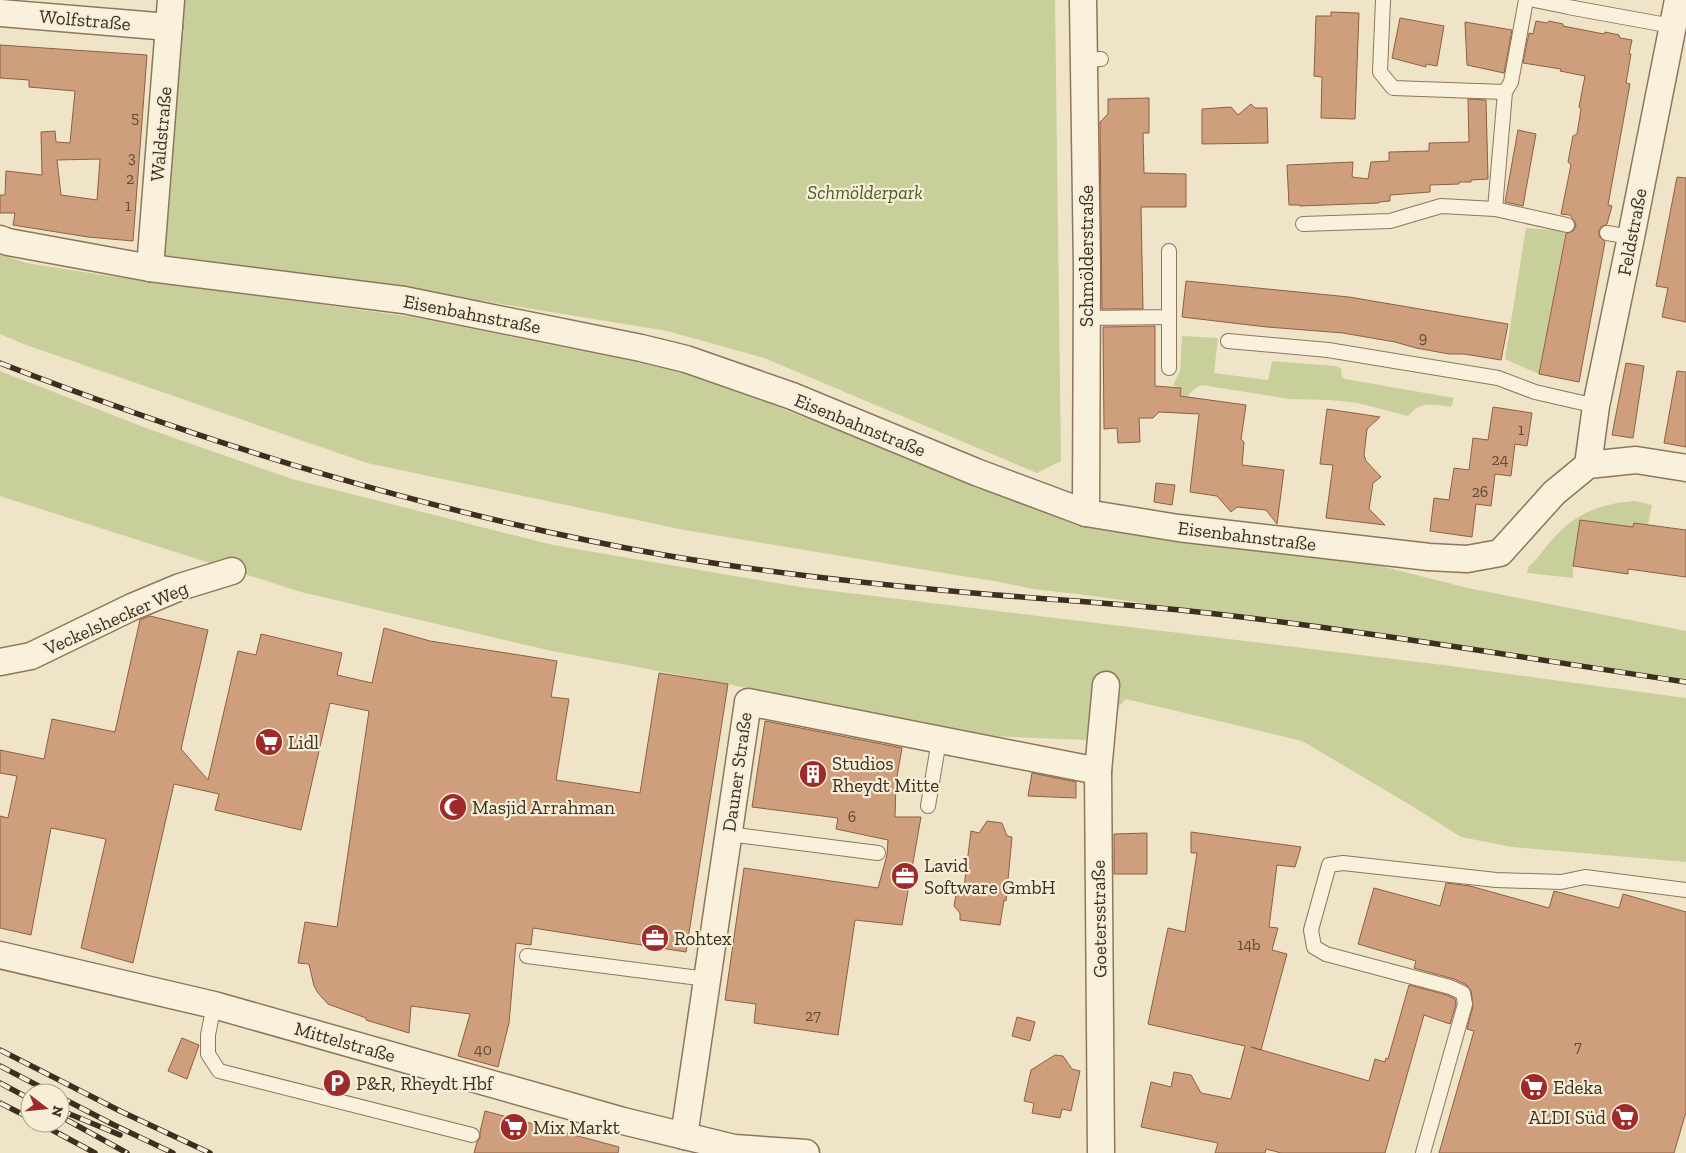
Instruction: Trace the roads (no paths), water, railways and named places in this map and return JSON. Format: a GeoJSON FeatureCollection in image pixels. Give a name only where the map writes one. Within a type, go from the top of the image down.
{"type":"FeatureCollection","features":[{"type":"Feature","properties":{"kind":"street","name":"Waldstraße"},"geometry":{"type":"LineString","coordinates":[[150,268],[171,0]]}},
{"type":"Feature","properties":{"kind":"street","name":"Schmölderstraße"},"geometry":{"type":"LineString","coordinates":[[1083,0],[1092,59],[1086,318],[1086,513]]}},
{"type":"Feature","properties":{"kind":"street","name":"Feldstraße"},"geometry":{"type":"LineString","coordinates":[[1588,465],[1619,235],[1678,0]]}},
{"type":"Feature","properties":{"kind":"street","name":"Wolfstraße"},"geometry":{"type":"LineString","coordinates":[[0,13],[169,27]]}},
{"type":"Feature","properties":{"kind":"street","name":"Eisenbahnstraße"},"geometry":{"type":"LineString","coordinates":[[0,240],[150,268],[404,300],[641,348],[686,359],[792,396],[976,472],[1086,513],[1178,528],[1428,557],[1467,559],[1500,552],[1554,493],[1588,465]]}},
{"type":"Feature","properties":{"kind":"street"},"geometry":{"type":"LineString","coordinates":[[1588,465],[1636,460],[1686,468]]}},
{"type":"Feature","properties":{"kind":"street","name":"Veckelshecker Weg"},"geometry":{"type":"LineString","coordinates":[[0,662],[31,656],[132,606],[180,587],[232,571]]}},
{"type":"Feature","properties":{"kind":"street","name":"Goetersstraße"},"geometry":{"type":"LineString","coordinates":[[1101,1153],[1098,771],[1106,685]]}},
{"type":"Feature","properties":{"kind":"street","name":"Dauner Straße"},"geometry":{"type":"LineString","coordinates":[[683,1145],[748,702],[1098,771]]}},
{"type":"Feature","properties":{"kind":"street","name":"Mittelstraße"},"geometry":{"type":"LineString","coordinates":[[0,955],[214,1005],[623,1121],[683,1145],[806,1153]]}},
{"type":"Feature","properties":{"kind":"lane"},"geometry":{"type":"LineString","coordinates":[[1383,0],[1380,72],[1393,88],[1506,92]]}},
{"type":"Feature","properties":{"kind":"lane"},"geometry":{"type":"LineString","coordinates":[[1495,208],[1506,92],[1511,82],[1526,0]]}},
{"type":"Feature","properties":{"kind":"lane"},"geometry":{"type":"LineString","coordinates":[[1534,0],[1672,26]]}},
{"type":"Feature","properties":{"kind":"lane"},"geometry":{"type":"LineString","coordinates":[[1303,224],[1390,221],[1441,206],[1495,208],[1568,225]]}},
{"type":"Feature","properties":{"kind":"lane"},"geometry":{"type":"LineString","coordinates":[[1169,251],[1169,368]]}},
{"type":"Feature","properties":{"kind":"lane"},"geometry":{"type":"LineString","coordinates":[[1086,318],[1169,317]]}},
{"type":"Feature","properties":{"kind":"lane"},"geometry":{"type":"LineString","coordinates":[[1228,341],[1328,350],[1498,378],[1535,392],[1596,406]]}},
{"type":"Feature","properties":{"kind":"lane"},"geometry":{"type":"LineString","coordinates":[[928,806],[939,740]]}},
{"type":"Feature","properties":{"kind":"lane"},"geometry":{"type":"LineString","coordinates":[[728,834],[878,853]]}},
{"type":"Feature","properties":{"kind":"lane"},"geometry":{"type":"LineString","coordinates":[[1423,1153],[1466,1004],[1462,993],[1450,987],[1326,954],[1314,947],[1311,930],[1329,866],[1343,863],[1496,880],[1561,882],[1585,877],[1686,890]]}},
{"type":"Feature","properties":{"kind":"lane"},"geometry":{"type":"LineString","coordinates":[[528,956],[706,980]]}},
{"type":"Feature","properties":{"kind":"lane"},"geometry":{"type":"LineString","coordinates":[[214,1005],[208,1035],[208,1054],[219,1071],[472,1135]]}},
{"type":"Feature","properties":{"kind":"railway"},"geometry":{"type":"LineString","coordinates":[[0,363],[163,423],[327,475],[494,520],[664,555],[780,573],[857,582],[1244,617],[1371,634],[1686,682]]}},
{"type":"Feature","properties":{"kind":"railway"},"geometry":{"type":"LineString","coordinates":[[0,1050],[120,1111],[210,1153]]}},
{"type":"Feature","properties":{"kind":"railway"},"geometry":{"type":"LineString","coordinates":[[0,1066],[33,1083]]}},
{"type":"Feature","properties":{"kind":"railway"},"geometry":{"type":"LineString","coordinates":[[0,1083],[20,1094]]}},
{"type":"Feature","properties":{"kind":"railway"},"geometry":{"type":"LineString","coordinates":[[70,1102],[173,1153]]}},
{"type":"Feature","properties":{"kind":"railway"},"geometry":{"type":"LineString","coordinates":[[0,1103],[20,1113]]}},
{"type":"Feature","properties":{"kind":"railway"},"geometry":{"type":"LineString","coordinates":[[70,1114],[120,1135]]}},
{"type":"Feature","properties":{"kind":"railway"},"geometry":{"type":"LineString","coordinates":[[70,1122],[127,1153]]}},
{"type":"Feature","properties":{"kind":"railway"},"geometry":{"type":"LineString","coordinates":[[58,1133],[95,1153]]}},
{"type":"Feature","properties":{"kind":"place","name":"Lidl"},"geometry":{"type":"Point","coordinates":[269,742]}},
{"type":"Feature","properties":{"kind":"place","name":"Studios Rheydt Mitte"},"geometry":{"type":"Point","coordinates":[813,774]}},
{"type":"Feature","properties":{"kind":"place","name":"Masjid Arrahman"},"geometry":{"type":"Point","coordinates":[453,807]}},
{"type":"Feature","properties":{"kind":"place","name":"Lavid Software GmbH"},"geometry":{"type":"Point","coordinates":[905,876]}},
{"type":"Feature","properties":{"kind":"place","name":"Rohtex"},"geometry":{"type":"Point","coordinates":[655,938]}},
{"type":"Feature","properties":{"kind":"place","name":"P&R, Rheydt Hbf"},"geometry":{"type":"Point","coordinates":[337,1083]}},
{"type":"Feature","properties":{"kind":"place","name":"Edeka"},"geometry":{"type":"Point","coordinates":[1534,1087]}},
{"type":"Feature","properties":{"kind":"place","name":"ALDI Süd"},"geometry":{"type":"Point","coordinates":[1625,1117]}},
{"type":"Feature","properties":{"kind":"place","name":"Mix Markt"},"geometry":{"type":"Point","coordinates":[514,1127]}},
{"type":"Feature","properties":{"kind":"park label","name":"Schmölderpark"},"geometry":{"type":"Point","coordinates":[865,192]}}]}
